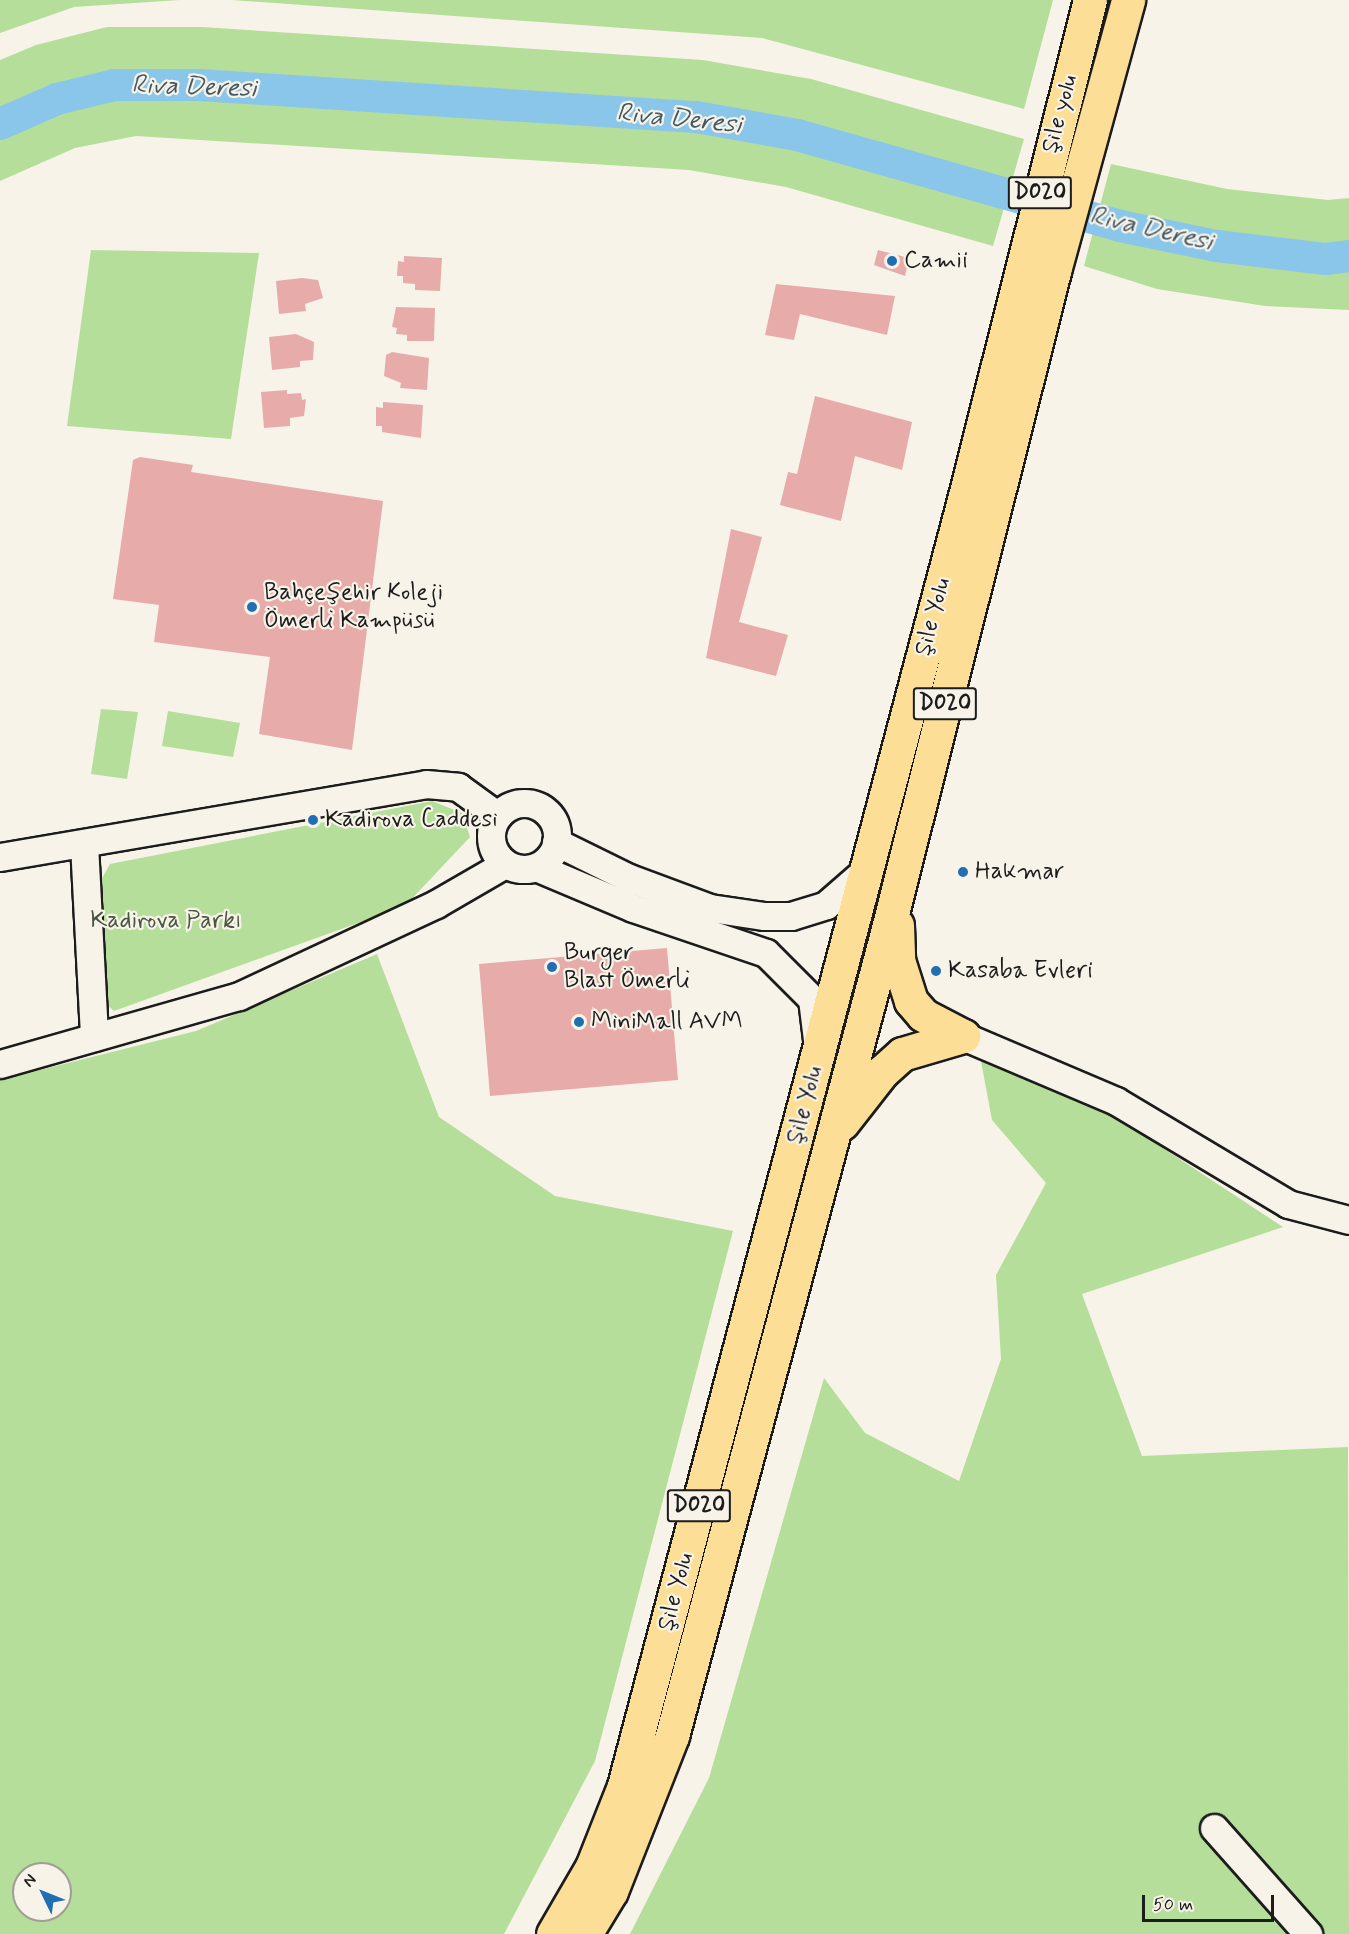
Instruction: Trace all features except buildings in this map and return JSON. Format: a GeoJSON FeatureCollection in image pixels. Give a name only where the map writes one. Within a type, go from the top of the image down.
{"type":"FeatureCollection","features":[{"type":"Feature","properties":{"kind":"highway","name":"Şile yolu"},"geometry":{"type":"LineString","coordinates":[[1022,263],[1090,0]]}},
{"type":"Feature","properties":{"kind":"highway","name":"Şile Yolu"},"geometry":{"type":"LineString","coordinates":[[585,1934],[611,1891],[672,1736],[897,893],[1054,271],[1128,0]]}},
{"type":"Feature","properties":{"kind":"highway","name":"Şile Yolu"},"geometry":{"type":"LineString","coordinates":[[553,1934],[592,1867],[624,1786],[815,1066],[1022,263]]}},
{"type":"Feature","properties":{"kind":"highway"},"geometry":{"type":"LineString","coordinates":[[897,893],[898,960],[911,1001],[923,1015],[963,1036]]}},
{"type":"Feature","properties":{"kind":"highway"},"geometry":{"type":"LineString","coordinates":[[832,1137],[882,1072],[902,1054],[963,1036]]}},
{"type":"Feature","properties":{"kind":"street"},"geometry":{"type":"LineString","coordinates":[[0,857],[426,784],[458,787],[498,816]]}},
{"type":"Feature","properties":{"kind":"street"},"geometry":{"type":"LineString","coordinates":[[516,804],[537,806],[553,821],[556,842],[553,853],[536,867],[526,870],[505,864],[490,836],[498,816],[516,804]]}},
{"type":"Feature","properties":{"kind":"street"},"geometry":{"type":"LineString","coordinates":[[556,842],[629,878],[710,908],[748,915],[791,916],[826,905],[866,870]]}},
{"type":"Feature","properties":{"kind":"street"},"geometry":{"type":"LineString","coordinates":[[84,844],[94,1037]]}},
{"type":"Feature","properties":{"kind":"street"},"geometry":{"type":"LineString","coordinates":[[0,1064],[239,996],[436,904],[505,864]]}},
{"type":"Feature","properties":{"kind":"street"},"geometry":{"type":"LineString","coordinates":[[536,867],[633,908],[766,953],[812,999],[818,1022],[815,1066]]}},
{"type":"Feature","properties":{"kind":"street"},"geometry":{"type":"LineString","coordinates":[[963,1036],[1116,1101],[1288,1204],[1349,1220]]}},
{"type":"Feature","properties":{"kind":"street"},"geometry":{"type":"LineString","coordinates":[[1214,1828],[1308,1934]]}},
{"type":"Feature","properties":{"kind":"green space"},"geometry":{"type":"Polygon","coordinates":[[[0,0],[180,0],[74,7],[0,33],[0,0]]]}},
{"type":"Feature","properties":{"kind":"green space"},"geometry":{"type":"Polygon","coordinates":[[[232,0],[1053,0],[1024,109],[762,38],[232,0]]]}},
{"type":"Feature","properties":{"kind":"green space","name":"Riva Deresi"},"geometry":{"type":"Polygon","coordinates":[[[107,27],[202,27],[703,60],[811,79],[1024,139],[993,246],[786,187],[689,170],[136,136],[75,148],[0,181],[0,60],[36,45],[107,27]]]}},
{"type":"Feature","properties":{"kind":"green space"},"geometry":{"type":"Polygon","coordinates":[[[1111,164],[1227,189],[1328,200],[1349,198],[1349,310],[1265,306],[1157,289],[1084,266],[1111,164]]]}},
{"type":"Feature","properties":{"kind":"green space"},"geometry":{"type":"Polygon","coordinates":[[[91,250],[259,253],[231,439],[67,426],[91,250]]]}},
{"type":"Feature","properties":{"kind":"green space"},"geometry":{"type":"Polygon","coordinates":[[[101,709],[138,712],[127,779],[91,774],[101,709]]]}},
{"type":"Feature","properties":{"kind":"green space"},"geometry":{"type":"Polygon","coordinates":[[[168,711],[240,723],[233,757],[162,746],[168,711]]]}},
{"type":"Feature","properties":{"kind":"green space","name":"Kadirova Parkı"},"geometry":{"type":"Polygon","coordinates":[[[432,801],[462,813],[470,837],[405,906],[114,1011],[99,998],[101,880],[110,864],[432,801]]]}},
{"type":"Feature","properties":{"kind":"green space"},"geometry":{"type":"Polygon","coordinates":[[[377,954],[439,1117],[555,1196],[733,1231],[595,1761],[504,1934],[0,1934],[0,1080],[196,1031],[377,954]]]}},
{"type":"Feature","properties":{"kind":"green space"},"geometry":{"type":"Polygon","coordinates":[[[980,1056],[1096,1104],[1283,1227],[1082,1294],[1142,1456],[1348,1447],[1349,1934],[630,1934],[709,1778],[824,1378],[865,1433],[959,1481],[1001,1359],[996,1275],[1046,1183],[992,1120],[980,1056]]]}},
{"type":"Feature","properties":{"kind":"waterway","name":"Riva Deresi"},"geometry":{"type":"LineString","coordinates":[[0,124],[57,99],[114,85],[199,85],[696,117],[797,135],[1120,226],[1217,246],[1326,259],[1349,256]]}},
{"type":"Feature","properties":{"kind":"place","name":"Camii"},"geometry":{"type":"Point","coordinates":[892,261]}},
{"type":"Feature","properties":{"kind":"place","name":"Bahçeşehir Koleji Ömerli Kampüsü"},"geometry":{"type":"Point","coordinates":[252,607]}},
{"type":"Feature","properties":{"kind":"place","name":"Kadirova Caddesi"},"geometry":{"type":"Point","coordinates":[313,820]}},
{"type":"Feature","properties":{"kind":"place","name":"Hakmar"},"geometry":{"type":"Point","coordinates":[963,872]}},
{"type":"Feature","properties":{"kind":"place","name":"Burger Blast Ömerli"},"geometry":{"type":"Point","coordinates":[552,967]}},
{"type":"Feature","properties":{"kind":"place","name":"Kasaba Evleri"},"geometry":{"type":"Point","coordinates":[936,971]}},
{"type":"Feature","properties":{"kind":"place","name":"MiniMall AVM"},"geometry":{"type":"Point","coordinates":[579,1022]}}]}
